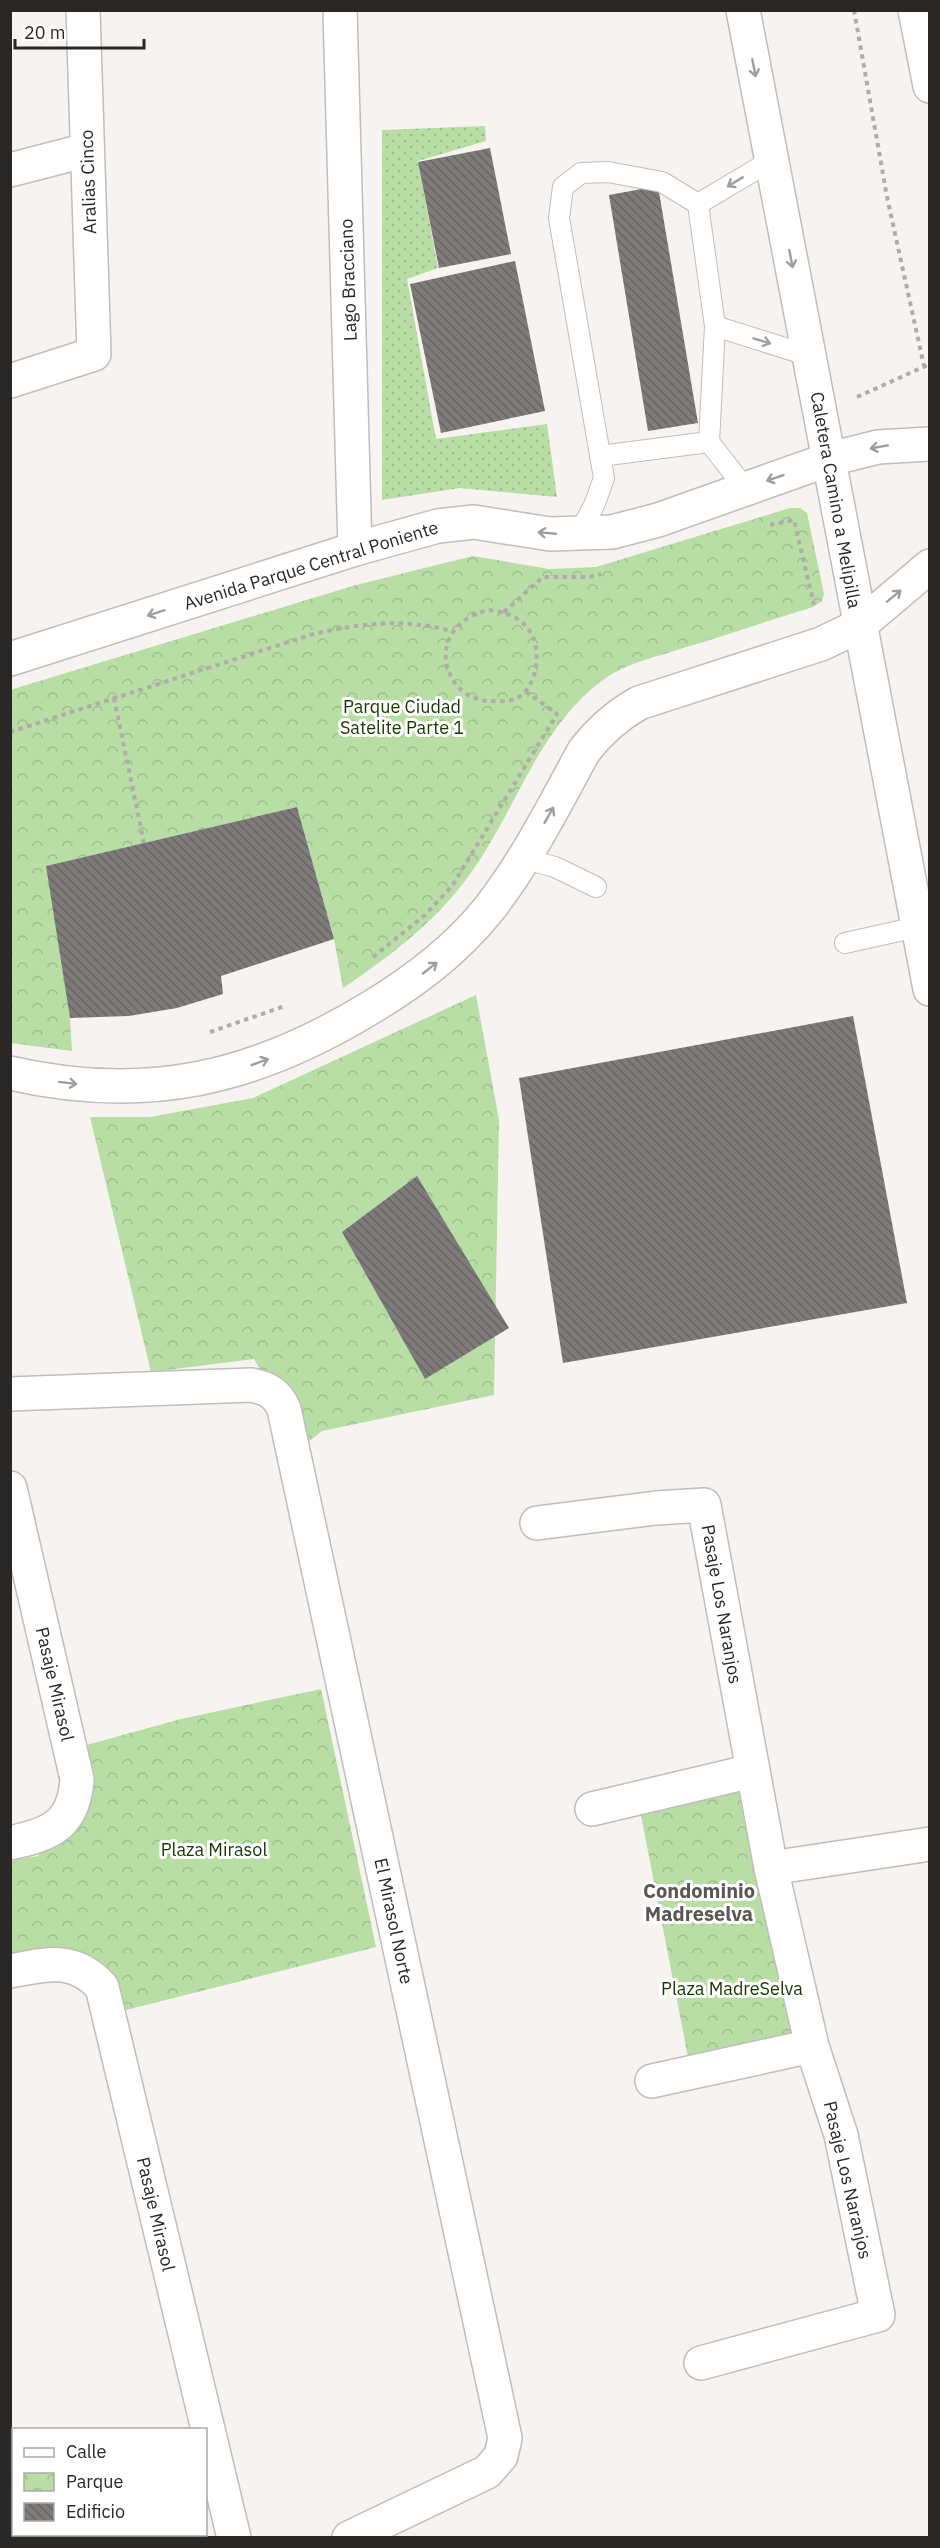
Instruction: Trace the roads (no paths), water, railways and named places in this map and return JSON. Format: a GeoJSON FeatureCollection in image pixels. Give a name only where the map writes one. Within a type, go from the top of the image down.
{"type":"FeatureCollection","features":[{"type":"Feature","properties":{"kind":"street","name":"Aralias Cinco"},"geometry":{"type":"LineString","coordinates":[[10,381],[94,354],[83,10]]}},
{"type":"Feature","properties":{"kind":"street","name":"Lago Bracciano"},"geometry":{"type":"LineString","coordinates":[[340,10],[355,549]]}},
{"type":"Feature","properties":{"kind":"street","name":"Caletera Camino a Melipilla"},"geometry":{"type":"LineString","coordinates":[[743,10],[930,989]]}},
{"type":"Feature","properties":{"kind":"street"},"geometry":{"type":"LineString","coordinates":[[915,10],[930,86]]}},
{"type":"Feature","properties":{"kind":"street"},"geometry":{"type":"LineString","coordinates":[[10,170],[87,150]]}},
{"type":"Feature","properties":{"kind":"street","name":"Avenida Parque Central Poniente"},"geometry":{"type":"LineString","coordinates":[[10,659],[355,549],[458,522],[499,525],[550,534],[612,532],[658,520],[830,459],[878,447],[930,444]]}},
{"type":"Feature","properties":{"kind":"street"},"geometry":{"type":"LineString","coordinates":[[10,1073],[76,1085],[162,1084],[253,1065],[295,1049],[388,997],[440,960],[488,909],[522,858],[584,751],[616,716],[639,703],[821,644],[859,626],[930,566]]}},
{"type":"Feature","properties":{"kind":"street","name":"El Mirasol Norte"},"geometry":{"type":"LineString","coordinates":[[11,1393],[251,1385],[265,1388],[278,1397],[290,1434],[505,2438],[504,2447],[495,2465],[487,2472],[349,2538]]}},
{"type":"Feature","properties":{"kind":"street","name":"Pasaje Mirasol"},"geometry":{"type":"LineString","coordinates":[[10,1488],[77,1779],[76,1797],[69,1814],[57,1827],[39,1836],[10,1843]]}},
{"type":"Feature","properties":{"kind":"street","name":"Pasaje Los Naranjos"},"geometry":{"type":"LineString","coordinates":[[537,1523],[656,1508],[704,1505],[771,1868],[812,2046],[841,2135],[878,2315],[701,2363]]}},
{"type":"Feature","properties":{"kind":"street"},"geometry":{"type":"LineString","coordinates":[[592,1809],[752,1771]]}},
{"type":"Feature","properties":{"kind":"street"},"geometry":{"type":"LineString","coordinates":[[771,1868],[930,1844]]}},
{"type":"Feature","properties":{"kind":"street","name":"Pasaje Mirasol"},"geometry":{"type":"LineString","coordinates":[[10,1971],[61,1964],[89,1973],[102,1987],[234,2538]]}},
{"type":"Feature","properties":{"kind":"street"},"geometry":{"type":"LineString","coordinates":[[652,2081],[812,2046]]}},
{"type":"Feature","properties":{"kind":"lane"},"geometry":{"type":"LineString","coordinates":[[698,204],[772,160]]}},
{"type":"Feature","properties":{"kind":"lane"},"geometry":{"type":"LineString","coordinates":[[579,534],[595,503],[604,478],[559,218],[563,187],[581,173],[608,172],[662,182],[698,204]]}},
{"type":"Feature","properties":{"kind":"lane"},"geometry":{"type":"LineString","coordinates":[[698,204],[715,326],[709,442],[745,488]]}},
{"type":"Feature","properties":{"kind":"lane"},"geometry":{"type":"LineString","coordinates":[[715,326],[810,356]]}},
{"type":"Feature","properties":{"kind":"lane"},"geometry":{"type":"LineString","coordinates":[[600,456],[709,442]]}},
{"type":"Feature","properties":{"kind":"lane"},"geometry":{"type":"LineString","coordinates":[[522,858],[555,867],[596,886]]}},
{"type":"Feature","properties":{"kind":"lane"},"geometry":{"type":"LineString","coordinates":[[845,943],[917,927]]}},
{"type":"Feature","properties":{"kind":"district","name":"Condominio Madreselva"},"geometry":{"type":"Point","coordinates":[699,1902]}},
{"type":"Feature","properties":{"kind":"park label","name":"Parque Ciudad Satelite Parte 1"},"geometry":{"type":"Point","coordinates":[402,716]}},
{"type":"Feature","properties":{"kind":"park label","name":"Plaza Mirasol"},"geometry":{"type":"Point","coordinates":[214,1849]}},
{"type":"Feature","properties":{"kind":"park label","name":"Plaza MadreSelva"},"geometry":{"type":"Point","coordinates":[732,1988]}}]}
